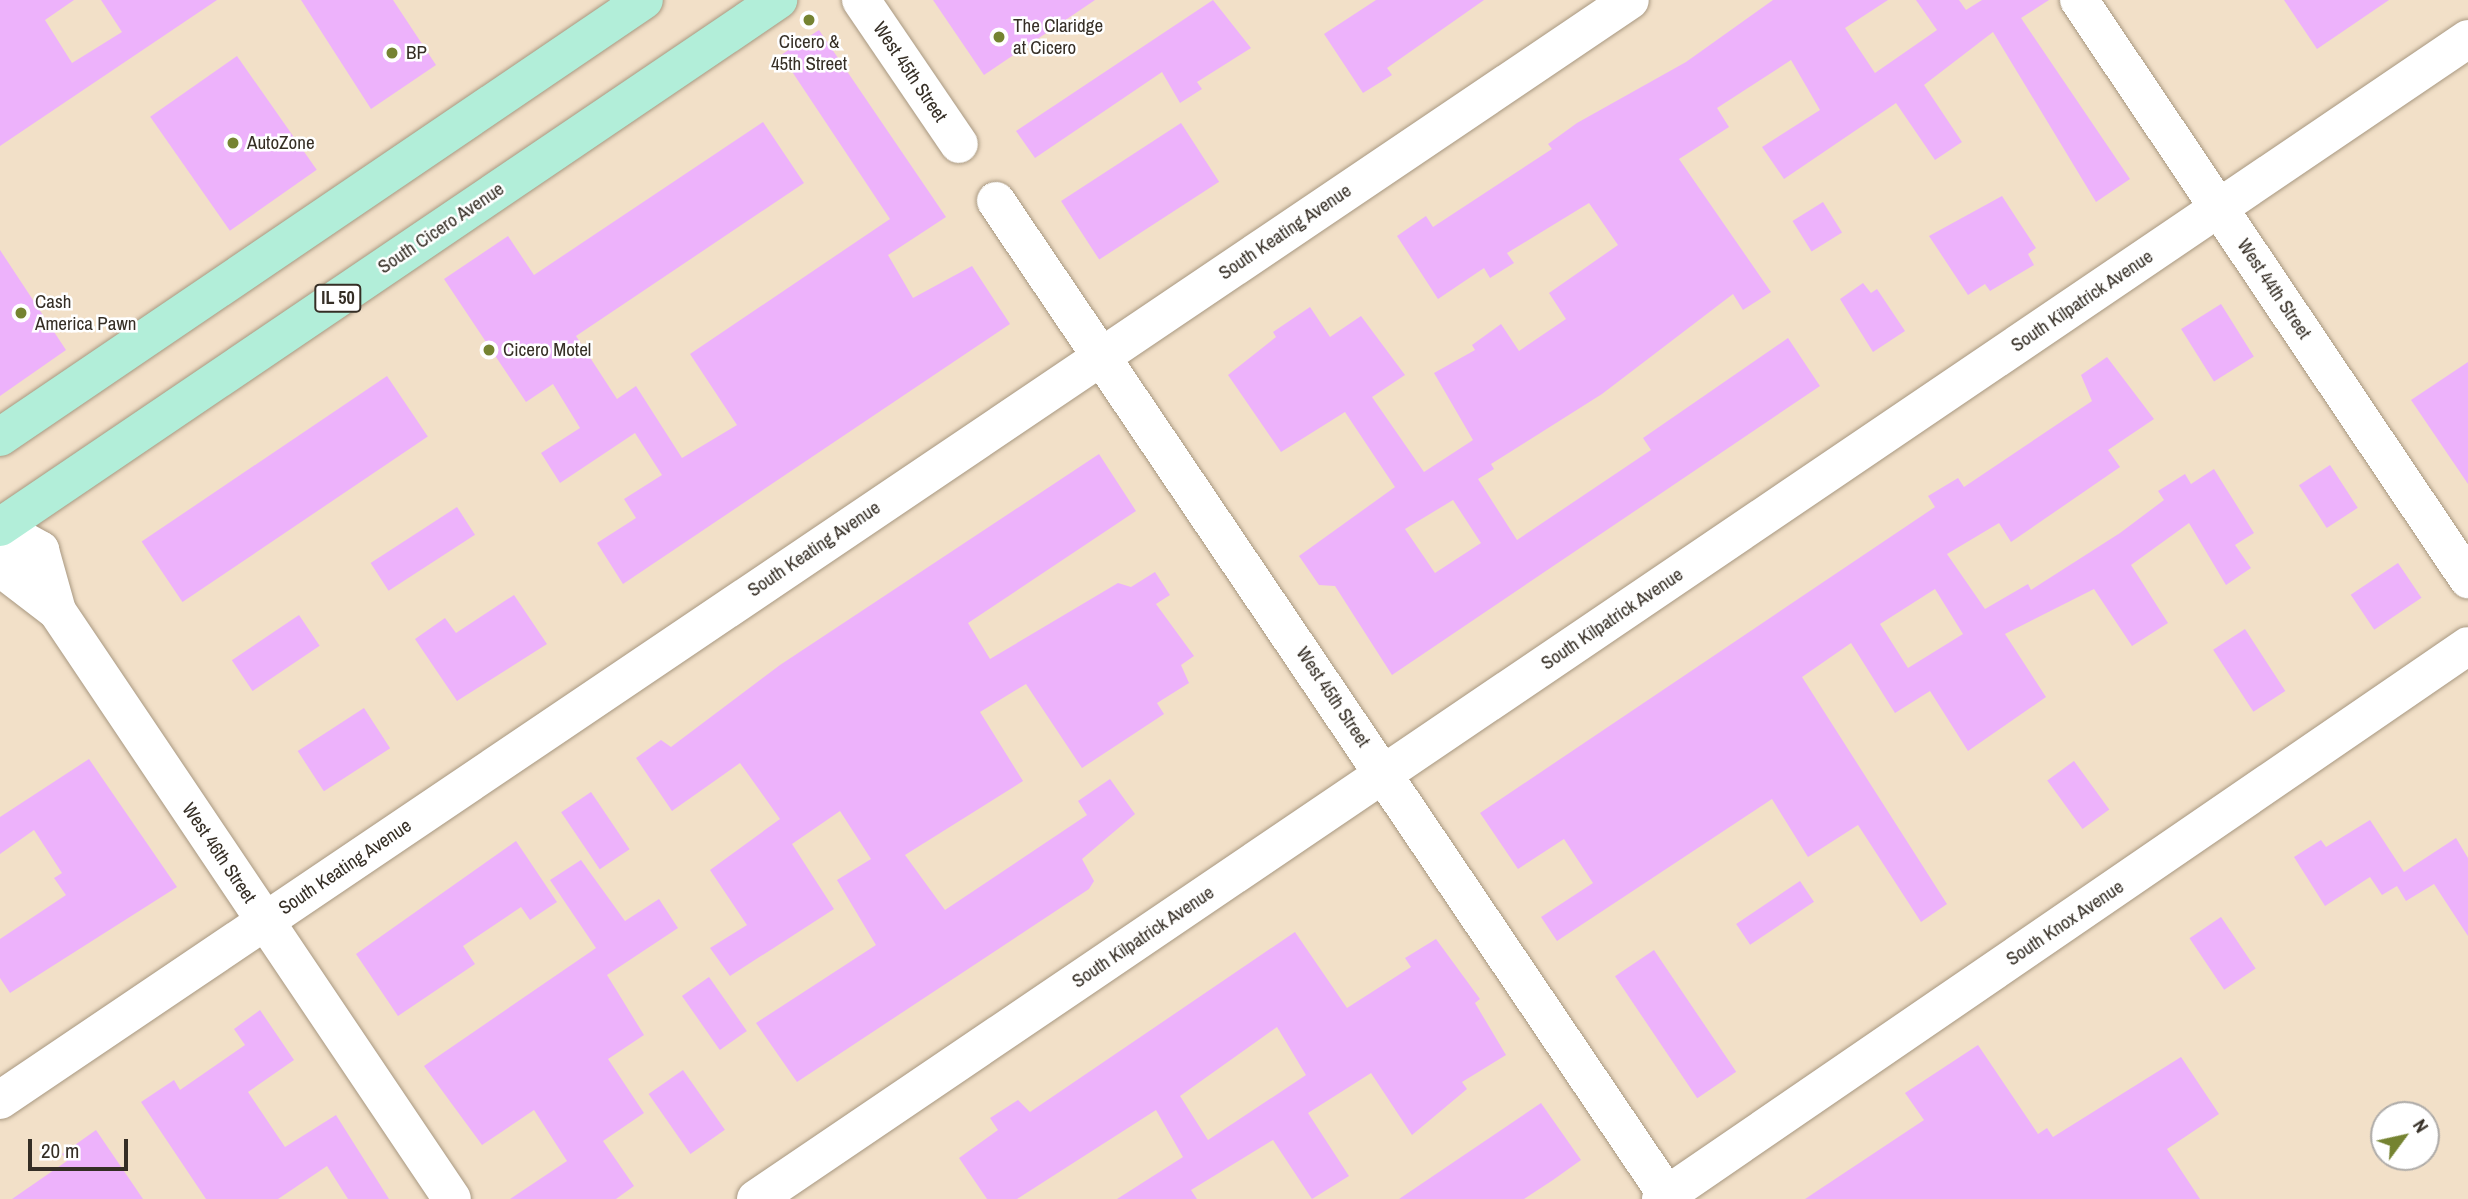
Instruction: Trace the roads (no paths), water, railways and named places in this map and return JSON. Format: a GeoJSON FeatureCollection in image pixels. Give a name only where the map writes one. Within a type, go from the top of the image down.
{"type":"FeatureCollection","features":[{"type":"Feature","properties":{"kind":"main road"},"geometry":{"type":"LineString","coordinates":[[0,437],[644,0]]}},
{"type":"Feature","properties":{"kind":"main road","name":"South Cicero Avenue"},"geometry":{"type":"LineString","coordinates":[[0,528],[778,0]]}},
{"type":"Feature","properties":{"kind":"street","name":"West 45th Street"},"geometry":{"type":"LineString","coordinates":[[862,0],[959,144]]}},
{"type":"Feature","properties":{"kind":"street","name":"South Keating Avenue"},"geometry":{"type":"LineString","coordinates":[[0,1100],[1101,354],[1630,0]]}},
{"type":"Feature","properties":{"kind":"street","name":"West 44th Street"},"geometry":{"type":"LineString","coordinates":[[2079,0],[2468,579]]}},
{"type":"Feature","properties":{"kind":"street","name":"South Kilpatrick Avenue"},"geometry":{"type":"LineString","coordinates":[[756,1199],[2468,39]]}},
{"type":"Feature","properties":{"kind":"street","name":"West 45th Street"},"geometry":{"type":"LineString","coordinates":[[996,201],[1384,774],[1664,1197]]}},
{"type":"Feature","properties":{"kind":"street","name":"West 46th Street"},"geometry":{"type":"LineString","coordinates":[[0,528],[40,550],[57,611],[452,1199]]}},
{"type":"Feature","properties":{"kind":"street","name":"South Knox Avenue"},"geometry":{"type":"LineString","coordinates":[[1664,1197],[2468,646]]}},
{"type":"Feature","properties":{"kind":"place","name":"Cicero & 45th Street"},"geometry":{"type":"Point","coordinates":[809,20]}},
{"type":"Feature","properties":{"kind":"place","name":"The Claridge at Cicero"},"geometry":{"type":"Point","coordinates":[999,37]}},
{"type":"Feature","properties":{"kind":"place","name":"BP"},"geometry":{"type":"Point","coordinates":[392,53]}},
{"type":"Feature","properties":{"kind":"place","name":"AutoZone"},"geometry":{"type":"Point","coordinates":[233,143]}},
{"type":"Feature","properties":{"kind":"place","name":"Cash America Pawn"},"geometry":{"type":"Point","coordinates":[21,313]}},
{"type":"Feature","properties":{"kind":"place","name":"Cicero Motel"},"geometry":{"type":"Point","coordinates":[489,350]}}]}
